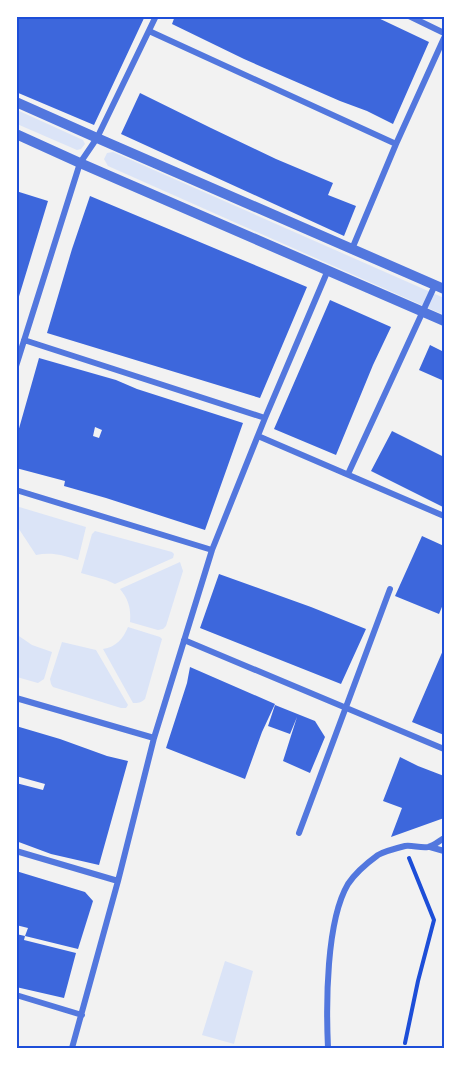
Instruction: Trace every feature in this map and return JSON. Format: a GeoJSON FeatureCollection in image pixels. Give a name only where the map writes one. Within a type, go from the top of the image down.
{"type":"FeatureCollection","features":[{"type":"Feature","properties":{"kind":"street"},"geometry":{"type":"LineString","coordinates":[[16,366],[80,163],[97,138],[156,16]]}},
{"type":"Feature","properties":{"kind":"street"},"geometry":{"type":"LineString","coordinates":[[409,16],[444,33]]}},
{"type":"Feature","properties":{"kind":"street"},"geometry":{"type":"LineString","coordinates":[[149,31],[396,144]]}},
{"type":"Feature","properties":{"kind":"street"},"geometry":{"type":"LineString","coordinates":[[352,249],[444,38]]}},
{"type":"Feature","properties":{"kind":"street"},"geometry":{"type":"LineString","coordinates":[[16,102],[440,287],[423,312],[348,474]]}},
{"type":"Feature","properties":{"kind":"street"},"geometry":{"type":"LineString","coordinates":[[16,134],[444,321]]}},
{"type":"Feature","properties":{"kind":"street"},"geometry":{"type":"LineString","coordinates":[[72,1048],[154,738],[212,550],[328,270]]}},
{"type":"Feature","properties":{"kind":"street"},"geometry":{"type":"LineString","coordinates":[[24,340],[265,418]]}},
{"type":"Feature","properties":{"kind":"street"},"geometry":{"type":"LineString","coordinates":[[258,436],[444,516]]}},
{"type":"Feature","properties":{"kind":"street"},"geometry":{"type":"LineString","coordinates":[[16,490],[212,550]]}},
{"type":"Feature","properties":{"kind":"street"},"geometry":{"type":"LineString","coordinates":[[299,833],[390,589]]}},
{"type":"Feature","properties":{"kind":"street"},"geometry":{"type":"LineString","coordinates":[[184,640],[444,749]]}},
{"type":"Feature","properties":{"kind":"street"},"geometry":{"type":"LineString","coordinates":[[16,698],[154,738]]}},
{"type":"Feature","properties":{"kind":"street"},"geometry":{"type":"LineString","coordinates":[[430,847],[444,838]]}},
{"type":"Feature","properties":{"kind":"street"},"geometry":{"type":"LineString","coordinates":[[328,1048],[328,976],[333,930],[348,884],[362,867],[381,854],[404,846],[430,847],[444,851]]}},
{"type":"Feature","properties":{"kind":"street"},"geometry":{"type":"LineString","coordinates":[[16,851],[118,881]]}},
{"type":"Feature","properties":{"kind":"street"},"geometry":{"type":"LineString","coordinates":[[16,995],[82,1015]]}},
{"type":"Feature","properties":{"kind":"path"},"geometry":{"type":"LineString","coordinates":[[404,846],[434,920],[405,1044]]}},
{"type":"Feature","properties":{"kind":"shaded area"},"geometry":{"type":"Polygon","coordinates":[[[17,110],[83,140],[85,144],[77,150],[17,124],[17,110]]]}},
{"type":"Feature","properties":{"kind":"shaded area"},"geometry":{"type":"Polygon","coordinates":[[[113,152],[444,298],[444,315],[108,166],[104,159],[107,153],[113,152]]]}},
{"type":"Feature","properties":{"kind":"shaded area"},"geometry":{"type":"Polygon","coordinates":[[[16,506],[86,527],[78,560],[57,554],[36,555],[17,526],[16,506]]]}},
{"type":"Feature","properties":{"kind":"shaded area"},"geometry":{"type":"Polygon","coordinates":[[[95,531],[172,552],[173,558],[115,584],[81,573],[92,534],[95,531]]]}},
{"type":"Feature","properties":{"kind":"shaded area"},"geometry":{"type":"Polygon","coordinates":[[[180,562],[183,571],[166,626],[158,630],[130,622],[129,605],[120,589],[180,562]]]}},
{"type":"Feature","properties":{"kind":"shaded area"},"geometry":{"type":"Polygon","coordinates":[[[128,627],[162,639],[145,699],[138,703],[133,703],[103,649],[119,642],[128,627]]]}},
{"type":"Feature","properties":{"kind":"shaded area"},"geometry":{"type":"Polygon","coordinates":[[[16,634],[32,645],[52,652],[44,679],[38,683],[17,677],[16,634]]]}},
{"type":"Feature","properties":{"kind":"shaded area"},"geometry":{"type":"Polygon","coordinates":[[[62,642],[96,650],[128,705],[126,708],[53,687],[50,679],[62,642]]]}},
{"type":"Feature","properties":{"kind":"shaded area"},"geometry":{"type":"Polygon","coordinates":[[[225,961],[253,971],[234,1044],[202,1035],[225,961]]]}},
{"type":"Feature","properties":{"kind":"building"},"geometry":{"type":"Polygon","coordinates":[[[16,16],[145,16],[94,125],[16,92],[16,16]]]}},
{"type":"Feature","properties":{"kind":"building"},"geometry":{"type":"Polygon","coordinates":[[[175,16],[374,16],[429,42],[393,124],[244,59],[172,24],[175,16]]]}},
{"type":"Feature","properties":{"kind":"building"},"geometry":{"type":"Polygon","coordinates":[[[140,93],[276,159],[333,183],[328,195],[356,206],[344,236],[121,134],[140,93]]]}},
{"type":"Feature","properties":{"kind":"building"},"geometry":{"type":"Polygon","coordinates":[[[16,191],[48,201],[17,303],[16,303],[16,191]]]}},
{"type":"Feature","properties":{"kind":"building"},"geometry":{"type":"Polygon","coordinates":[[[90,196],[307,287],[260,398],[47,333],[90,196]]]}},
{"type":"Feature","properties":{"kind":"building"},"geometry":{"type":"Polygon","coordinates":[[[330,300],[391,327],[336,455],[274,429],[330,300]]]}},
{"type":"Feature","properties":{"kind":"building"},"geometry":{"type":"Polygon","coordinates":[[[430,345],[444,352],[444,381],[419,370],[430,345]]]}},
{"type":"Feature","properties":{"kind":"building"},"geometry":{"type":"Polygon","coordinates":[[[39,358],[116,380],[243,423],[205,530],[64,486],[65,481],[16,468],[16,439],[39,358]],[[95,427],[93,436],[99,438],[102,430],[95,427]]]}},
{"type":"Feature","properties":{"kind":"building"},"geometry":{"type":"Polygon","coordinates":[[[392,431],[444,457],[443,507],[371,471],[392,431]]]}},
{"type":"Feature","properties":{"kind":"building"},"geometry":{"type":"Polygon","coordinates":[[[422,536],[444,546],[444,602],[439,614],[395,596],[422,536]]]}},
{"type":"Feature","properties":{"kind":"building"},"geometry":{"type":"Polygon","coordinates":[[[219,574],[366,629],[341,684],[200,628],[219,574]]]}},
{"type":"Feature","properties":{"kind":"building"},"geometry":{"type":"Polygon","coordinates":[[[444,648],[444,735],[412,722],[444,648]]]}},
{"type":"Feature","properties":{"kind":"building"},"geometry":{"type":"Polygon","coordinates":[[[190,667],[275,704],[245,779],[166,748],[190,667]]]}},
{"type":"Feature","properties":{"kind":"building"},"geometry":{"type":"Polygon","coordinates":[[[275,705],[315,721],[325,737],[310,773],[283,761],[297,717],[290,734],[268,726],[275,705]]]}},
{"type":"Feature","properties":{"kind":"building"},"geometry":{"type":"Polygon","coordinates":[[[16,726],[128,761],[99,865],[51,854],[16,841],[16,783],[43,790],[45,784],[16,776],[16,726]]]}},
{"type":"Feature","properties":{"kind":"building"},"geometry":{"type":"Polygon","coordinates":[[[400,757],[444,776],[444,818],[391,837],[402,808],[383,801],[400,757]]]}},
{"type":"Feature","properties":{"kind":"building"},"geometry":{"type":"Polygon","coordinates":[[[16,871],[85,892],[93,901],[78,949],[25,936],[28,928],[16,925],[16,871]]]}},
{"type":"Feature","properties":{"kind":"building"},"geometry":{"type":"Polygon","coordinates":[[[16,934],[25,936],[24,940],[76,953],[64,998],[16,987],[16,934]]]}}]}
